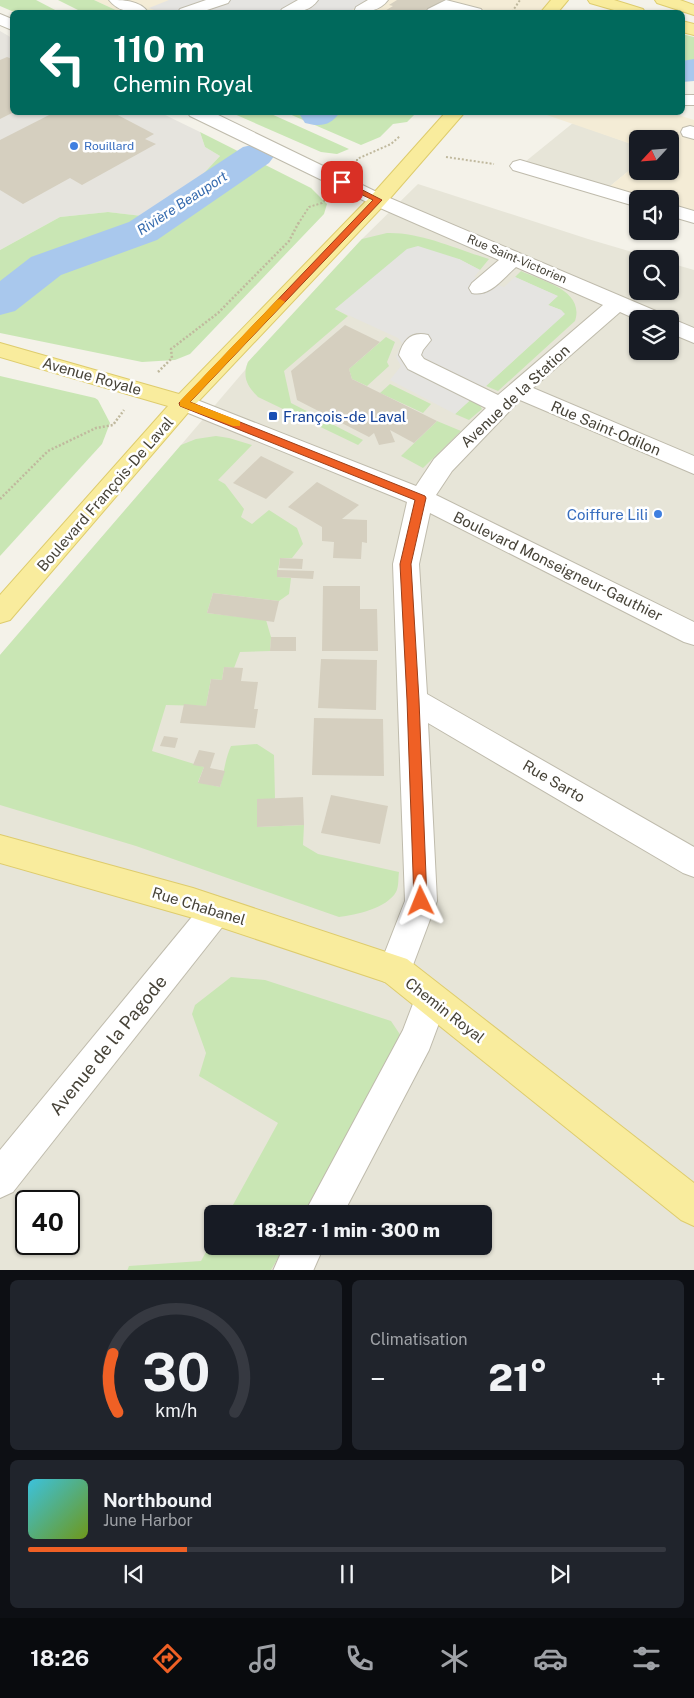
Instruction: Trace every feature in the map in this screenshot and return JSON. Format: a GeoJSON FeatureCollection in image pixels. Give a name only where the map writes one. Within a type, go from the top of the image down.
{"type":"FeatureCollection","features":[{"type":"Feature","properties":{"kind":"main road"},"geometry":{"type":"LineString","coordinates":[[551,10],[560,0]]}},
{"type":"Feature","properties":{"kind":"main road"},"geometry":{"type":"LineString","coordinates":[[596,0],[630,10]]}},
{"type":"Feature","properties":{"kind":"main road"},"geometry":{"type":"LineString","coordinates":[[663,0],[694,10]]}},
{"type":"Feature","properties":{"kind":"main road","name":"Boulevard François-De Laval"},"geometry":{"type":"LineString","coordinates":[[0,614],[184,403],[378,200],[453,115]]}},
{"type":"Feature","properties":{"kind":"main road","name":"Avenue Royale"},"geometry":{"type":"LineString","coordinates":[[0,350],[184,403]]}},
{"type":"Feature","properties":{"kind":"main road","name":"Rue Chabanel"},"geometry":{"type":"LineString","coordinates":[[0,849],[193,903],[395,970]]}},
{"type":"Feature","properties":{"kind":"main road","name":"Chemin Royal"},"geometry":{"type":"LineString","coordinates":[[395,970],[694,1207]]}},
{"type":"Feature","properties":{"kind":"street"},"geometry":{"type":"LineString","coordinates":[[117,0],[136,10]]}},
{"type":"Feature","properties":{"kind":"street"},"geometry":{"type":"LineString","coordinates":[[192,10],[222,0]]}},
{"type":"Feature","properties":{"kind":"street"},"geometry":{"type":"LineString","coordinates":[[292,10],[310,0]]}},
{"type":"Feature","properties":{"kind":"street"},"geometry":{"type":"LineString","coordinates":[[362,10],[380,0]]}},
{"type":"Feature","properties":{"kind":"street"},"geometry":{"type":"LineString","coordinates":[[437,10],[446,5],[464,8]]}},
{"type":"Feature","properties":{"kind":"street","name":"Rue Saint-Victorien"},"geometry":{"type":"LineString","coordinates":[[202,115],[378,200],[634,310]]}},
{"type":"Feature","properties":{"kind":"street"},"geometry":{"type":"LineString","coordinates":[[520,166],[629,198]]}},
{"type":"Feature","properties":{"kind":"street"},"geometry":{"type":"LineString","coordinates":[[679,213],[694,217]]}},
{"type":"Feature","properties":{"kind":"street"},"geometry":{"type":"LineString","coordinates":[[480,288],[514,257]]}},
{"type":"Feature","properties":{"kind":"street","name":"Avenue de la Station"},"geometry":{"type":"LineString","coordinates":[[421,498],[443,465],[509,398],[618,303]]}},
{"type":"Feature","properties":{"kind":"street"},"geometry":{"type":"LineString","coordinates":[[679,329],[694,336]]}},
{"type":"Feature","properties":{"kind":"street","name":"Rue Saint-Odilon"},"geometry":{"type":"LineString","coordinates":[[420,340],[412,346],[410,355],[416,364],[694,466]]}},
{"type":"Feature","properties":{"kind":"street"},"geometry":{"type":"LineString","coordinates":[[184,403],[421,498]]}},
{"type":"Feature","properties":{"kind":"street","name":"Boulevard Monseigneur-Gauthier"},"geometry":{"type":"LineString","coordinates":[[421,498],[694,634]]}},
{"type":"Feature","properties":{"kind":"street","name":"Chemin Royal"},"geometry":{"type":"LineString","coordinates":[[395,970],[421,901],[406,564],[421,498]]}},
{"type":"Feature","properties":{"kind":"street","name":"Rue Sarto"},"geometry":{"type":"LineString","coordinates":[[413,700],[694,863]]}},
{"type":"Feature","properties":{"kind":"street","name":"Avenue de la Pagode"},"geometry":{"type":"LineString","coordinates":[[0,1179],[216,911]]}},
{"type":"Feature","properties":{"kind":"street"},"geometry":{"type":"LineString","coordinates":[[327,1205],[417,1038],[431,999]]}},
{"type":"Feature","properties":{"kind":"street"},"geometry":{"type":"LineString","coordinates":[[292,1270],[300,1255]]}},
{"type":"Feature","properties":{"kind":"path"},"geometry":{"type":"LineString","coordinates":[[0,499],[48,451],[96,428],[113,425],[141,390],[172,358],[171,349],[218,314],[289,241],[309,207],[322,203],[358,167],[355,162],[356,159],[391,144],[404,132]]}},
{"type":"Feature","properties":{"kind":"path"},"geometry":{"type":"LineString","coordinates":[[420,153],[472,162],[520,166]]}},
{"type":"Feature","properties":{"kind":"shaded area"},"geometry":{"type":"Polygon","coordinates":[[[94,0],[560,0],[551,10],[116,10],[94,0]]]}},
{"type":"Feature","properties":{"kind":"shaded area"},"geometry":{"type":"Polygon","coordinates":[[[169,0],[368,0],[352,10],[154,10],[149,8],[169,0]]]}},
{"type":"Feature","properties":{"kind":"shaded area"},"geometry":{"type":"Polygon","coordinates":[[[0,31],[10,37],[10,115],[165,115],[200,132],[205,147],[220,156],[190,188],[141,216],[108,212],[60,217],[0,250],[0,31]]]}},
{"type":"Feature","properties":{"kind":"shaded area"},"geometry":{"type":"Polygon","coordinates":[[[547,115],[678,115],[694,120],[694,217],[679,213],[679,190],[629,190],[629,197],[604,191],[629,171],[629,180],[679,180],[679,130],[629,130],[629,143],[547,115]]]}},
{"type":"Feature","properties":{"kind":"shaded area"},"geometry":{"type":"Polygon","coordinates":[[[573,123],[629,143],[629,171],[604,191],[520,166],[573,123]]]}},
{"type":"Feature","properties":{"kind":"shaded area"},"geometry":{"type":"Polygon","coordinates":[[[418,184],[629,251],[629,300],[679,300],[679,266],[694,270],[694,1270],[0,1270],[0,655],[245,370],[248,362],[362,239],[418,184]]]}},
{"type":"Feature","properties":{"kind":"shaded area"},"geometry":{"type":"Polygon","coordinates":[[[418,246],[459,259],[480,270],[474,277],[504,287],[515,277],[558,296],[548,305],[561,310],[565,314],[455,414],[390,380],[401,366],[396,357],[402,343],[398,338],[335,309],[407,249],[418,246]]]}},
{"type":"Feature","properties":{"kind":"green space"},"geometry":{"type":"Polygon","coordinates":[[[0,0],[36,0],[55,10],[10,10],[0,6],[0,0]]]}},
{"type":"Feature","properties":{"kind":"green space"},"geometry":{"type":"Polygon","coordinates":[[[58,0],[94,0],[116,10],[78,10],[58,0]]]}},
{"type":"Feature","properties":{"kind":"green space"},"geometry":{"type":"Polygon","coordinates":[[[685,35],[694,37],[694,62],[685,68],[685,35]]]}},
{"type":"Feature","properties":{"kind":"green space"},"geometry":{"type":"Polygon","coordinates":[[[237,115],[273,115],[349,149],[337,154],[321,152],[237,115]]]}},
{"type":"Feature","properties":{"kind":"green space"},"geometry":{"type":"Polygon","coordinates":[[[292,115],[414,115],[407,122],[393,124],[380,137],[361,145],[292,115]]]}},
{"type":"Feature","properties":{"kind":"green space"},"geometry":{"type":"Polygon","coordinates":[[[200,132],[311,188],[327,204],[324,214],[190,354],[175,360],[142,362],[0,333],[0,250],[60,217],[108,212],[142,216],[190,188],[220,156],[205,147],[200,132]]]}},
{"type":"Feature","properties":{"kind":"green space"},"geometry":{"type":"Polygon","coordinates":[[[387,233],[400,233],[426,238],[489,259],[480,270],[459,259],[335,309],[348,316],[284,371],[291,403],[363,440],[358,445],[258,397],[248,385],[245,372],[248,362],[362,239],[387,233]]]}},
{"type":"Feature","properties":{"kind":"green space"},"geometry":{"type":"Polygon","coordinates":[[[521,271],[550,283],[568,294],[574,302],[576,310],[575,321],[498,391],[486,386],[564,314],[561,310],[548,305],[557,296],[515,277],[521,271]]]}},
{"type":"Feature","properties":{"kind":"green space"},"geometry":{"type":"Polygon","coordinates":[[[386,337],[395,342],[387,362],[389,366],[367,386],[352,379],[349,369],[386,337]]]}},
{"type":"Feature","properties":{"kind":"green space"},"geometry":{"type":"Polygon","coordinates":[[[0,376],[95,398],[98,400],[110,423],[102,444],[0,556],[0,376]]]}},
{"type":"Feature","properties":{"kind":"green space"},"geometry":{"type":"Polygon","coordinates":[[[390,384],[431,404],[423,413],[380,393],[390,384]]]}},
{"type":"Feature","properties":{"kind":"green space"},"geometry":{"type":"Polygon","coordinates":[[[472,398],[478,402],[482,409],[469,420],[455,414],[472,398]]]}},
{"type":"Feature","properties":{"kind":"green space"},"geometry":{"type":"Polygon","coordinates":[[[437,421],[461,431],[423,468],[401,456],[437,421]]]}},
{"type":"Feature","properties":{"kind":"green space"},"geometry":{"type":"Polygon","coordinates":[[[216,436],[252,445],[218,480],[225,484],[244,509],[241,517],[252,524],[269,510],[297,528],[303,544],[292,558],[280,558],[277,577],[291,578],[289,594],[279,601],[213,593],[207,613],[266,620],[271,637],[270,651],[240,652],[234,668],[224,667],[222,680],[211,679],[206,706],[166,705],[152,751],[204,767],[198,782],[220,787],[231,746],[257,744],[274,755],[275,798],[257,827],[304,825],[303,845],[318,854],[399,872],[397,890],[392,898],[362,912],[339,917],[136,846],[0,805],[0,655],[181,445],[196,439],[216,436]]]}},
{"type":"Feature","properties":{"kind":"green space"},"geometry":{"type":"Polygon","coordinates":[[[231,977],[265,980],[391,1021],[405,1042],[309,1205],[233,1205],[278,1123],[199,1076],[206,1053],[192,1014],[195,1005],[231,977]]]}},
{"type":"Feature","properties":{"kind":"green space"},"geometry":{"type":"Polygon","coordinates":[[[204,1255],[280,1255],[271,1270],[127,1270],[129,1266],[201,1261],[204,1255]]]}},
{"type":"Feature","properties":{"kind":"building"},"geometry":{"type":"Polygon","coordinates":[[[397,0],[444,0],[427,10],[386,10],[393,6],[389,5],[397,0]]]}},
{"type":"Feature","properties":{"kind":"building"},"geometry":{"type":"Polygon","coordinates":[[[7,57],[10,58],[10,114],[0,119],[0,60],[7,57]]]}},
{"type":"Feature","properties":{"kind":"building"},"geometry":{"type":"Polygon","coordinates":[[[49,115],[118,115],[154,134],[145,139],[156,144],[82,185],[70,178],[23,204],[0,190],[0,140],[49,115]]]}},
{"type":"Feature","properties":{"kind":"building"},"geometry":{"type":"Polygon","coordinates":[[[345,325],[380,342],[349,369],[352,379],[437,421],[414,443],[390,430],[395,442],[379,445],[374,433],[369,437],[297,400],[291,371],[345,325]]]}},
{"type":"Feature","properties":{"kind":"building"},"geometry":{"type":"Polygon","coordinates":[[[261,456],[294,472],[266,499],[233,483],[261,456]]]}},
{"type":"Feature","properties":{"kind":"building"},"geometry":{"type":"Polygon","coordinates":[[[317,482],[359,505],[342,519],[367,520],[367,543],[362,542],[361,559],[333,558],[334,542],[322,541],[322,527],[288,507],[317,482]]]}},
{"type":"Feature","properties":{"kind":"building"},"geometry":{"type":"Polygon","coordinates":[[[280,558],[303,559],[302,569],[279,568],[280,558]]]}},
{"type":"Feature","properties":{"kind":"building"},"geometry":{"type":"Polygon","coordinates":[[[277,570],[314,571],[313,579],[277,577],[277,570]]]}},
{"type":"Feature","properties":{"kind":"building"},"geometry":{"type":"Polygon","coordinates":[[[323,586],[360,586],[360,609],[377,609],[378,651],[322,651],[323,586]]]}},
{"type":"Feature","properties":{"kind":"building"},"geometry":{"type":"Polygon","coordinates":[[[213,593],[279,601],[274,622],[207,613],[213,593]]]}},
{"type":"Feature","properties":{"kind":"building"},"geometry":{"type":"Polygon","coordinates":[[[271,637],[296,637],[296,651],[270,651],[271,637]]]}},
{"type":"Feature","properties":{"kind":"building"},"geometry":{"type":"Polygon","coordinates":[[[321,659],[377,660],[376,710],[318,708],[321,659]]]}},
{"type":"Feature","properties":{"kind":"building"},"geometry":{"type":"Polygon","coordinates":[[[224,667],[243,668],[241,681],[258,682],[254,709],[258,709],[255,728],[180,723],[184,704],[206,706],[211,679],[222,680],[224,667]]]}},
{"type":"Feature","properties":{"kind":"building"},"geometry":{"type":"Polygon","coordinates":[[[314,718],[383,719],[384,776],[312,775],[314,718]]]}},
{"type":"Feature","properties":{"kind":"building"},"geometry":{"type":"Polygon","coordinates":[[[164,736],[178,738],[175,748],[160,746],[164,736]]]}},
{"type":"Feature","properties":{"kind":"building"},"geometry":{"type":"Polygon","coordinates":[[[199,750],[215,753],[210,768],[225,771],[220,787],[198,783],[204,767],[193,765],[199,750]]]}},
{"type":"Feature","properties":{"kind":"building"},"geometry":{"type":"Polygon","coordinates":[[[331,795],[388,806],[380,844],[321,833],[331,795]]]}},
{"type":"Feature","properties":{"kind":"building"},"geometry":{"type":"Polygon","coordinates":[[[303,797],[304,825],[257,827],[257,799],[303,797]]]}},
{"type":"Feature","properties":{"kind":"waterway","name":"Rivière Beauport"},"geometry":{"type":"LineString","coordinates":[[685,72],[694,70]]}},
{"type":"Feature","properties":{"kind":"waterway","name":"Rivière Beauport"},"geometry":{"type":"LineString","coordinates":[[0,302],[46,266],[143,231],[256,155]]}},
{"type":"Feature","properties":{"kind":"slow traffic"},"geometry":{"type":"LineString","coordinates":[[237,423],[184,403],[280,302]]}},
{"type":"Feature","properties":{"kind":"place","name":"Rouillard"},"geometry":{"type":"Point","coordinates":[74,146]}},
{"type":"Feature","properties":{"kind":"place","name":"François-de Laval"},"geometry":{"type":"Point","coordinates":[273,416]}},
{"type":"Feature","properties":{"kind":"place","name":"Coiffure Lili"},"geometry":{"type":"Point","coordinates":[658,514]}},
{"type":"Feature","properties":{"kind":"route"},"geometry":{"type":"LineString","coordinates":[[342,182],[378,200],[184,403],[421,498],[406,564],[421,901]]}}]}
